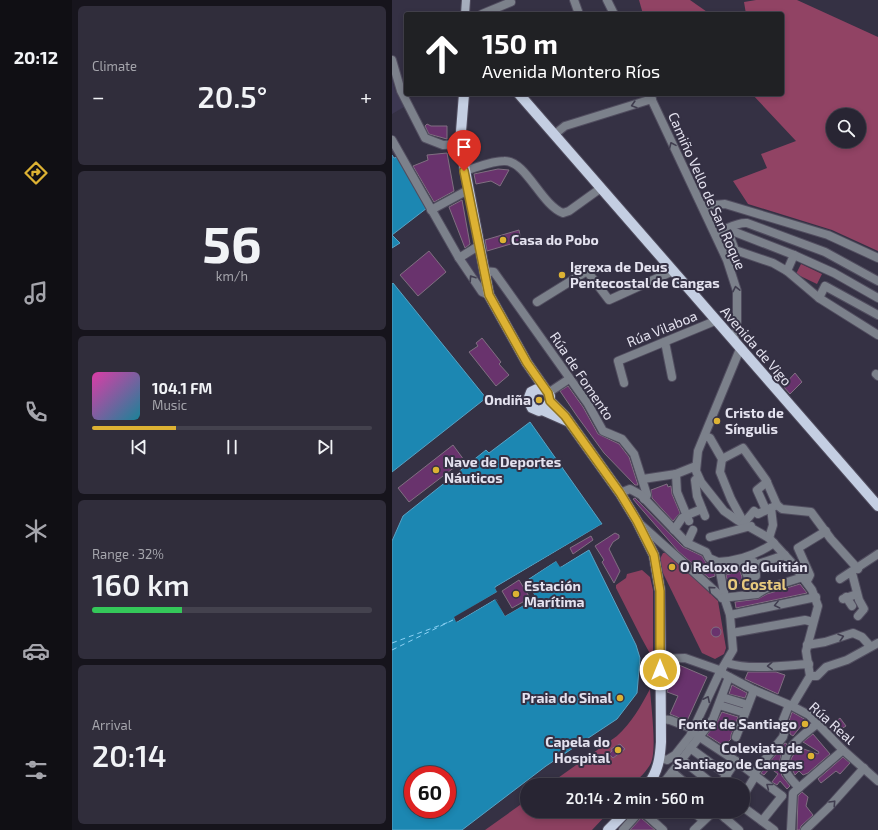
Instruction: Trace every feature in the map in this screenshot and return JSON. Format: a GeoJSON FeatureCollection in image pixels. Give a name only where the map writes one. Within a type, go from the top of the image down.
{"type":"FeatureCollection","features":[{"type":"Feature","properties":{"kind":"main road"},"geometry":{"type":"LineString","coordinates":[[465,12],[466,0]]}},
{"type":"Feature","properties":{"kind":"main road"},"geometry":{"type":"LineString","coordinates":[[464,96],[460,144],[489,295],[527,363],[548,395],[565,416],[620,493],[639,525],[654,555],[660,591],[665,659],[660,681],[660,758],[657,769],[652,778]]}},
{"type":"Feature","properties":{"kind":"main road","name":"Avenida de Vigo"},"geometry":{"type":"LineString","coordinates":[[524,96],[715,321],[878,506]]}},
{"type":"Feature","properties":{"kind":"main road"},"geometry":{"type":"LineString","coordinates":[[527,363],[533,384],[533,390],[528,397],[529,403],[535,410],[542,410],[569,422]]}},
{"type":"Feature","properties":{"kind":"main road"},"geometry":{"type":"LineString","coordinates":[[533,390],[542,389],[548,395],[549,405],[542,410]]}},
{"type":"Feature","properties":{"kind":"main road"},"geometry":{"type":"LineString","coordinates":[[608,830],[620,818]]}},
{"type":"Feature","properties":{"kind":"street"},"geometry":{"type":"LineString","coordinates":[[574,0],[578,12]]}},
{"type":"Feature","properties":{"kind":"street"},"geometry":{"type":"LineString","coordinates":[[607,0],[613,12]]}},
{"type":"Feature","properties":{"kind":"street"},"geometry":{"type":"LineString","coordinates":[[487,12],[510,2]]}},
{"type":"Feature","properties":{"kind":"street"},"geometry":{"type":"LineString","coordinates":[[392,60],[401,91],[425,138],[443,145],[460,144]]}},
{"type":"Feature","properties":{"kind":"street","name":"Camiño Vello de San Roque"},"geometry":{"type":"LineString","coordinates":[[555,134],[566,126],[616,110],[648,96]]}},
{"type":"Feature","properties":{"kind":"street","name":"Camiño Vello de San Roque"},"geometry":{"type":"LineString","coordinates":[[650,96],[727,260],[737,291],[737,345],[705,436],[698,451],[696,465]]}},
{"type":"Feature","properties":{"kind":"street"},"geometry":{"type":"LineString","coordinates":[[392,140],[459,258],[482,292],[489,295]]}},
{"type":"Feature","properties":{"kind":"street"},"geometry":{"type":"LineString","coordinates":[[464,171],[503,161],[516,164],[551,206],[563,213],[569,211],[601,188]]}},
{"type":"Feature","properties":{"kind":"street"},"geometry":{"type":"LineString","coordinates":[[431,210],[468,190]]}},
{"type":"Feature","properties":{"kind":"street"},"geometry":{"type":"LineString","coordinates":[[703,206],[725,204],[828,235],[878,259]]}},
{"type":"Feature","properties":{"kind":"street"},"geometry":{"type":"LineString","coordinates":[[715,233],[727,230],[739,222],[747,223],[825,252],[878,281]]}},
{"type":"Feature","properties":{"kind":"street"},"geometry":{"type":"LineString","coordinates":[[727,230],[794,255],[834,273],[878,298]]}},
{"type":"Feature","properties":{"kind":"street"},"geometry":{"type":"LineString","coordinates":[[727,230],[735,250],[773,263],[787,271],[819,298],[878,335]]}},
{"type":"Feature","properties":{"kind":"street"},"geometry":{"type":"LineString","coordinates":[[459,258],[480,245]]}},
{"type":"Feature","properties":{"kind":"street"},"geometry":{"type":"LineString","coordinates":[[787,271],[794,255]]}},
{"type":"Feature","properties":{"kind":"street","name":"Rúa de Fomento"},"geometry":{"type":"LineString","coordinates":[[484,271],[494,272],[588,404],[603,431],[622,439],[634,454],[647,495],[644,498]]}},
{"type":"Feature","properties":{"kind":"street"},"geometry":{"type":"LineString","coordinates":[[537,302],[587,271],[609,300],[673,271]]}},
{"type":"Feature","properties":{"kind":"street"},"geometry":{"type":"LineString","coordinates":[[819,298],[825,286],[878,315]]}},
{"type":"Feature","properties":{"kind":"street","name":"Rúa Vilaboa"},"geometry":{"type":"LineString","coordinates":[[624,383],[618,361],[715,321]]}},
{"type":"Feature","properties":{"kind":"street"},"geometry":{"type":"LineString","coordinates":[[665,342],[672,377]]}},
{"type":"Feature","properties":{"kind":"street"},"geometry":{"type":"LineString","coordinates":[[548,395],[569,379]]}},
{"type":"Feature","properties":{"kind":"street"},"geometry":{"type":"LineString","coordinates":[[705,436],[710,438],[722,459],[720,472],[731,499],[747,524]]}},
{"type":"Feature","properties":{"kind":"street"},"geometry":{"type":"LineString","coordinates":[[722,459],[743,448],[767,482],[771,508],[773,525],[772,540],[755,553],[732,561],[718,562],[709,558],[706,552],[709,537],[747,524],[754,511],[758,514],[771,508],[811,512],[855,571],[857,594],[864,609],[858,616]]}},
{"type":"Feature","properties":{"kind":"street"},"geometry":{"type":"LineString","coordinates":[[643,479],[676,474],[696,465],[698,478],[724,511],[772,540],[805,579],[816,597],[818,606],[806,651],[810,676],[790,705],[783,720],[785,730],[783,737],[766,758],[750,784]]}},
{"type":"Feature","properties":{"kind":"street"},"geometry":{"type":"LineString","coordinates":[[676,474],[676,492],[688,517]]}},
{"type":"Feature","properties":{"kind":"street"},"geometry":{"type":"LineString","coordinates":[[674,530],[682,518],[703,512],[695,485],[695,480],[698,478]]}},
{"type":"Feature","properties":{"kind":"street"},"geometry":{"type":"LineString","coordinates":[[767,482],[757,490],[771,508]]}},
{"type":"Feature","properties":{"kind":"street"},"geometry":{"type":"LineString","coordinates":[[620,493],[630,490],[644,498],[687,543],[706,552]]}},
{"type":"Feature","properties":{"kind":"street"},"geometry":{"type":"LineString","coordinates":[[639,525],[724,597],[733,598],[757,594],[766,589],[805,579],[810,575],[798,548],[826,531]]}},
{"type":"Feature","properties":{"kind":"street"},"geometry":{"type":"LineString","coordinates":[[687,543],[693,530]]}},
{"type":"Feature","properties":{"kind":"street"},"geometry":{"type":"LineString","coordinates":[[654,555],[668,550]]}},
{"type":"Feature","properties":{"kind":"street"},"geometry":{"type":"LineString","coordinates":[[742,566],[747,581],[756,576],[755,553]]}},
{"type":"Feature","properties":{"kind":"street"},"geometry":{"type":"LineString","coordinates":[[840,579],[855,571],[878,554]]}},
{"type":"Feature","properties":{"kind":"street"},"geometry":{"type":"LineString","coordinates":[[720,571],[754,562],[756,565],[785,555]]}},
{"type":"Feature","properties":{"kind":"street"},"geometry":{"type":"LineString","coordinates":[[667,778],[690,748],[694,732],[721,671],[727,663],[733,650],[730,615],[724,597],[718,562]]}},
{"type":"Feature","properties":{"kind":"street"},"geometry":{"type":"LineString","coordinates":[[852,606],[845,598],[857,594]]}},
{"type":"Feature","properties":{"kind":"street"},"geometry":{"type":"LineString","coordinates":[[730,615],[816,597]]}},
{"type":"Feature","properties":{"kind":"street"},"geometry":{"type":"LineString","coordinates":[[732,633],[805,620],[813,622]]}},
{"type":"Feature","properties":{"kind":"street"},"geometry":{"type":"LineString","coordinates":[[807,645],[825,642],[853,633],[874,645],[847,660],[826,667],[816,676],[810,676]]}},
{"type":"Feature","properties":{"kind":"street","name":"Rúa Real"},"geometry":{"type":"LineString","coordinates":[[665,659],[685,658],[696,660],[721,671],[729,677],[754,690],[790,705],[818,723],[843,750],[878,780]]}},
{"type":"Feature","properties":{"kind":"street"},"geometry":{"type":"LineString","coordinates":[[727,663],[739,667],[809,664]]}},
{"type":"Feature","properties":{"kind":"street"},"geometry":{"type":"LineString","coordinates":[[660,758],[667,760],[675,755],[694,732],[708,726],[721,701],[729,677]]}},
{"type":"Feature","properties":{"kind":"street"},"geometry":{"type":"LineString","coordinates":[[736,737],[744,720],[745,713],[754,690]]}},
{"type":"Feature","properties":{"kind":"street"},"geometry":{"type":"LineString","coordinates":[[721,701],[748,705]]}},
{"type":"Feature","properties":{"kind":"street"},"geometry":{"type":"LineString","coordinates":[[721,701],[745,713]]}},
{"type":"Feature","properties":{"kind":"street"},"geometry":{"type":"LineString","coordinates":[[661,719],[670,720],[694,732],[736,761],[782,796]]}},
{"type":"Feature","properties":{"kind":"street"},"geometry":{"type":"LineString","coordinates":[[791,830],[796,791],[785,767],[788,750],[818,723]]}},
{"type":"Feature","properties":{"kind":"street"},"geometry":{"type":"LineString","coordinates":[[690,748],[727,775]]}},
{"type":"Feature","properties":{"kind":"street"},"geometry":{"type":"LineString","coordinates":[[762,821],[782,796],[796,791],[843,750]]}},
{"type":"Feature","properties":{"kind":"street"},"geometry":{"type":"LineString","coordinates":[[681,759],[705,778]]}},
{"type":"Feature","properties":{"kind":"street"},"geometry":{"type":"LineString","coordinates":[[725,778],[736,761]]}},
{"type":"Feature","properties":{"kind":"street"},"geometry":{"type":"LineString","coordinates":[[804,830],[829,807],[864,768]]}},
{"type":"Feature","properties":{"kind":"street"},"geometry":{"type":"LineString","coordinates":[[672,772],[679,778]]}},
{"type":"Feature","properties":{"kind":"street"},"geometry":{"type":"LineString","coordinates":[[750,812],[774,830]]}},
{"type":"Feature","properties":{"kind":"street"},"geometry":{"type":"LineString","coordinates":[[628,828],[636,818]]}},
{"type":"Feature","properties":{"kind":"street"},"geometry":{"type":"LineString","coordinates":[[649,818],[663,830]]}},
{"type":"Feature","properties":{"kind":"street"},"geometry":{"type":"LineString","coordinates":[[695,830],[704,820],[701,818]]}},
{"type":"Feature","properties":{"kind":"street"},"geometry":{"type":"LineString","coordinates":[[725,818],[739,830]]}},
{"type":"Feature","properties":{"kind":"shaded area"},"geometry":{"type":"Polygon","coordinates":[[[639,0],[690,0],[707,12],[642,12],[639,0]]]}},
{"type":"Feature","properties":{"kind":"shaded area"},"geometry":{"type":"Polygon","coordinates":[[[756,0],[797,0],[878,37],[878,251],[832,230],[748,204],[733,181],[767,168],[761,154],[796,141],[754,96],[784,96],[784,12],[746,12],[744,2],[756,0]]]}},
{"type":"Feature","properties":{"kind":"shaded area"},"geometry":{"type":"Polygon","coordinates":[[[392,78],[395,90],[404,107],[392,114],[392,78]]]}},
{"type":"Feature","properties":{"kind":"shaded area"},"geometry":{"type":"Polygon","coordinates":[[[476,253],[480,277],[477,279],[465,260],[476,253]]]}},
{"type":"Feature","properties":{"kind":"shaded area"},"geometry":{"type":"Polygon","coordinates":[[[801,264],[822,274],[817,284],[796,274],[801,264]]]}},
{"type":"Feature","properties":{"kind":"shaded area"},"geometry":{"type":"Polygon","coordinates":[[[663,553],[667,553],[718,601],[726,648],[724,654],[715,659],[702,653],[661,569],[660,559],[663,553]]]}},
{"type":"Feature","properties":{"kind":"shaded area"},"geometry":{"type":"Polygon","coordinates":[[[642,570],[650,577],[653,590],[653,659],[616,588],[616,585],[626,578],[627,574],[642,570]]]}},
{"type":"Feature","properties":{"kind":"shaded area"},"geometry":{"type":"Polygon","coordinates":[[[650,689],[654,748],[651,763],[639,778],[558,778],[617,736],[640,708],[650,689]]]}},
{"type":"Feature","properties":{"kind":"shaded area"},"geometry":{"type":"Polygon","coordinates":[[[520,805],[520,818],[603,818],[592,830],[485,830],[520,805]]]}},
{"type":"Feature","properties":{"kind":"water"},"geometry":{"type":"Polygon","coordinates":[[[392,155],[394,158],[398,157],[427,208],[392,235],[392,155]]]}},
{"type":"Feature","properties":{"kind":"water"},"geometry":{"type":"Polygon","coordinates":[[[392,235],[400,243],[392,248],[392,235]]]}},
{"type":"Feature","properties":{"kind":"water"},"geometry":{"type":"Polygon","coordinates":[[[393,283],[486,398],[392,472],[392,284],[393,283]]]}},
{"type":"Feature","properties":{"kind":"water"},"geometry":{"type":"Polygon","coordinates":[[[530,422],[602,524],[495,587],[497,592],[454,618],[457,622],[496,599],[505,616],[536,598],[526,581],[556,561],[561,567],[589,550],[636,645],[640,658],[637,693],[617,719],[530,778],[520,778],[520,786],[462,830],[392,830],[392,541],[403,516],[486,450],[489,453],[530,422]]]}},
{"type":"Feature","properties":{"kind":"pier"},"geometry":{"type":"Polygon","coordinates":[[[602,524],[600,527],[497,588],[498,593],[457,618],[495,597],[506,613],[533,598],[524,581],[525,579],[556,559],[561,564],[590,548],[560,567],[556,561],[526,580],[536,598],[505,616],[495,599],[456,622],[454,617],[497,592],[495,588],[602,524]]]}},
{"type":"Feature","properties":{"kind":"building"},"geometry":{"type":"Polygon","coordinates":[[[427,124],[431,126],[447,126],[447,139],[429,134],[425,126],[427,124]]]}},
{"type":"Feature","properties":{"kind":"building"},"geometry":{"type":"Polygon","coordinates":[[[447,153],[454,191],[434,202],[413,166],[428,160],[427,155],[447,153]]]}},
{"type":"Feature","properties":{"kind":"building"},"geometry":{"type":"Polygon","coordinates":[[[498,169],[509,170],[500,186],[491,181],[476,184],[474,174],[498,169]]]}},
{"type":"Feature","properties":{"kind":"building"},"geometry":{"type":"Polygon","coordinates":[[[462,200],[470,244],[465,248],[449,207],[462,200]]]}},
{"type":"Feature","properties":{"kind":"building","name":"Casa do Pobo"},"geometry":{"type":"Polygon","coordinates":[[[519,230],[521,241],[487,251],[485,240],[519,230]]]}},
{"type":"Feature","properties":{"kind":"building"},"geometry":{"type":"Polygon","coordinates":[[[429,251],[446,272],[418,296],[400,275],[429,251]]]}},
{"type":"Feature","properties":{"kind":"building"},"geometry":{"type":"Polygon","coordinates":[[[482,338],[501,362],[499,364],[509,375],[496,386],[469,352],[478,346],[476,343],[482,338]]]}},
{"type":"Feature","properties":{"kind":"building"},"geometry":{"type":"Polygon","coordinates":[[[795,373],[802,382],[790,394],[783,386],[795,373]]]}},
{"type":"Feature","properties":{"kind":"building"},"geometry":{"type":"Polygon","coordinates":[[[568,386],[583,407],[598,434],[619,444],[629,457],[638,485],[635,485],[604,453],[577,416],[560,391],[568,386]]]}},
{"type":"Feature","properties":{"kind":"building","name":"Nave de Deportes Náuticos"},"geometry":{"type":"Polygon","coordinates":[[[453,445],[464,460],[409,502],[398,488],[453,445]]]}},
{"type":"Feature","properties":{"kind":"building"},"geometry":{"type":"Polygon","coordinates":[[[667,484],[668,487],[671,486],[672,494],[680,513],[673,521],[652,498],[651,490],[667,484]]]}},
{"type":"Feature","properties":{"kind":"building"},"geometry":{"type":"Polygon","coordinates":[[[635,498],[683,547],[702,556],[706,563],[714,566],[715,576],[709,578],[678,551],[633,499],[635,498]]]}},
{"type":"Feature","properties":{"kind":"building"},"geometry":{"type":"Polygon","coordinates":[[[615,533],[619,535],[619,538],[613,542],[609,549],[620,571],[614,583],[602,562],[604,560],[595,546],[615,533]]]}},
{"type":"Feature","properties":{"kind":"building"},"geometry":{"type":"Polygon","coordinates":[[[591,536],[593,540],[573,554],[570,548],[591,536]]]}},
{"type":"Feature","properties":{"kind":"building"},"geometry":{"type":"Polygon","coordinates":[[[740,571],[742,577],[740,583],[729,589],[726,575],[740,571]]]}},
{"type":"Feature","properties":{"kind":"building","name":"Estación Marítima"},"geometry":{"type":"Polygon","coordinates":[[[519,580],[530,598],[512,608],[502,591],[519,580]]]}},
{"type":"Feature","properties":{"kind":"building"},"geometry":{"type":"Polygon","coordinates":[[[800,584],[807,593],[736,608],[735,602],[758,599],[767,594],[800,584]]]}},
{"type":"Feature","properties":{"kind":"building"},"geometry":{"type":"Polygon","coordinates":[[[714,627],[718,627],[720,628],[720,636],[714,637],[711,634],[711,630],[714,627]]]}},
{"type":"Feature","properties":{"kind":"building"},"geometry":{"type":"Polygon","coordinates":[[[679,665],[707,677],[687,721],[670,714],[678,696],[667,692],[679,665]]]}},
{"type":"Feature","properties":{"kind":"building"},"geometry":{"type":"Polygon","coordinates":[[[748,672],[776,672],[785,675],[778,694],[745,679],[748,672]]]}},
{"type":"Feature","properties":{"kind":"building"},"geometry":{"type":"Polygon","coordinates":[[[732,685],[747,693],[745,698],[729,694],[732,685]]]}},
{"type":"Feature","properties":{"kind":"building"},"geometry":{"type":"Polygon","coordinates":[[[722,712],[738,717],[731,735],[731,739],[724,746],[707,735],[717,722],[722,712]]]}},
{"type":"Feature","properties":{"kind":"building"},"geometry":{"type":"Polygon","coordinates":[[[792,712],[806,720],[793,736],[790,734],[789,721],[792,712]]]}},
{"type":"Feature","properties":{"kind":"building"},"geometry":{"type":"Polygon","coordinates":[[[840,718],[846,726],[835,733],[829,727],[840,718]]]}},
{"type":"Feature","properties":{"kind":"building","name":"Colexiata de Santiago de Cangas"},"geometry":{"type":"Polygon","coordinates":[[[813,734],[830,754],[808,773],[803,775],[799,771],[795,775],[790,765],[791,759],[798,747],[818,754],[819,752],[803,742],[813,734]]]}},
{"type":"Feature","properties":{"kind":"building"},"geometry":{"type":"Polygon","coordinates":[[[785,743],[787,744],[781,755],[779,765],[782,776],[790,786],[787,789],[780,781],[777,785],[772,782],[778,774],[770,768],[764,775],[761,773],[785,743]]]}},
{"type":"Feature","properties":{"kind":"building","name":"Capela do Hospital"},"geometry":{"type":"Polygon","coordinates":[[[620,744],[625,749],[613,758],[609,754],[612,751],[611,749],[620,744]]]}},
{"type":"Feature","properties":{"kind":"building"},"geometry":{"type":"Polygon","coordinates":[[[843,757],[850,763],[840,774],[836,771],[821,783],[818,779],[843,757]]]}},
{"type":"Feature","properties":{"kind":"building"},"geometry":{"type":"Polygon","coordinates":[[[802,792],[808,797],[806,806],[813,815],[801,826],[800,830],[797,830],[798,796],[802,792]]]}},
{"type":"Feature","properties":{"kind":"building"},"geometry":{"type":"Polygon","coordinates":[[[641,818],[655,830],[630,830],[641,818]]]}},
{"type":"Feature","properties":{"kind":"ferry route"},"geometry":{"type":"LineString","coordinates":[[392,650],[455,619]]}},
{"type":"Feature","properties":{"kind":"ferry route"},"geometry":{"type":"LineString","coordinates":[[392,643],[449,622]]}},
{"type":"Feature","properties":{"kind":"place","name":"Casa do Pobo"},"geometry":{"type":"Point","coordinates":[503,240]}},
{"type":"Feature","properties":{"kind":"place","name":"Igrexa de Deus Pentecostal de Cangas"},"geometry":{"type":"Point","coordinates":[562,275]}},
{"type":"Feature","properties":{"kind":"place","name":"Ondiña"},"geometry":{"type":"Point","coordinates":[539,400]}},
{"type":"Feature","properties":{"kind":"place","name":"Cristo de Síngulis"},"geometry":{"type":"Point","coordinates":[717,421]}},
{"type":"Feature","properties":{"kind":"place","name":"Nave de Deportes Náuticos"},"geometry":{"type":"Point","coordinates":[436,470]}},
{"type":"Feature","properties":{"kind":"place","name":"O Reloxo de Guitián"},"geometry":{"type":"Point","coordinates":[672,567]}},
{"type":"Feature","properties":{"kind":"place","name":"Estación Marítima"},"geometry":{"type":"Point","coordinates":[516,594]}},
{"type":"Feature","properties":{"kind":"place","name":"Praia do Sinal"},"geometry":{"type":"Point","coordinates":[620,698]}},
{"type":"Feature","properties":{"kind":"place","name":"Fonte de Santiago"},"geometry":{"type":"Point","coordinates":[805,724]}},
{"type":"Feature","properties":{"kind":"place","name":"Capela do Hospital"},"geometry":{"type":"Point","coordinates":[618,750]}},
{"type":"Feature","properties":{"kind":"place","name":"Colexiata de Santiago de Cangas"},"geometry":{"type":"Point","coordinates":[811,756]}},
{"type":"Feature","properties":{"kind":"district","name":"O Costal"},"geometry":{"type":"Point","coordinates":[757,585]}},
{"type":"Feature","properties":{"kind":"route"},"geometry":{"type":"LineString","coordinates":[[464,171],[489,295],[527,363],[550,396],[550,401],[565,416],[620,493],[637,521],[654,555],[660,591],[660,670]]}}]}
